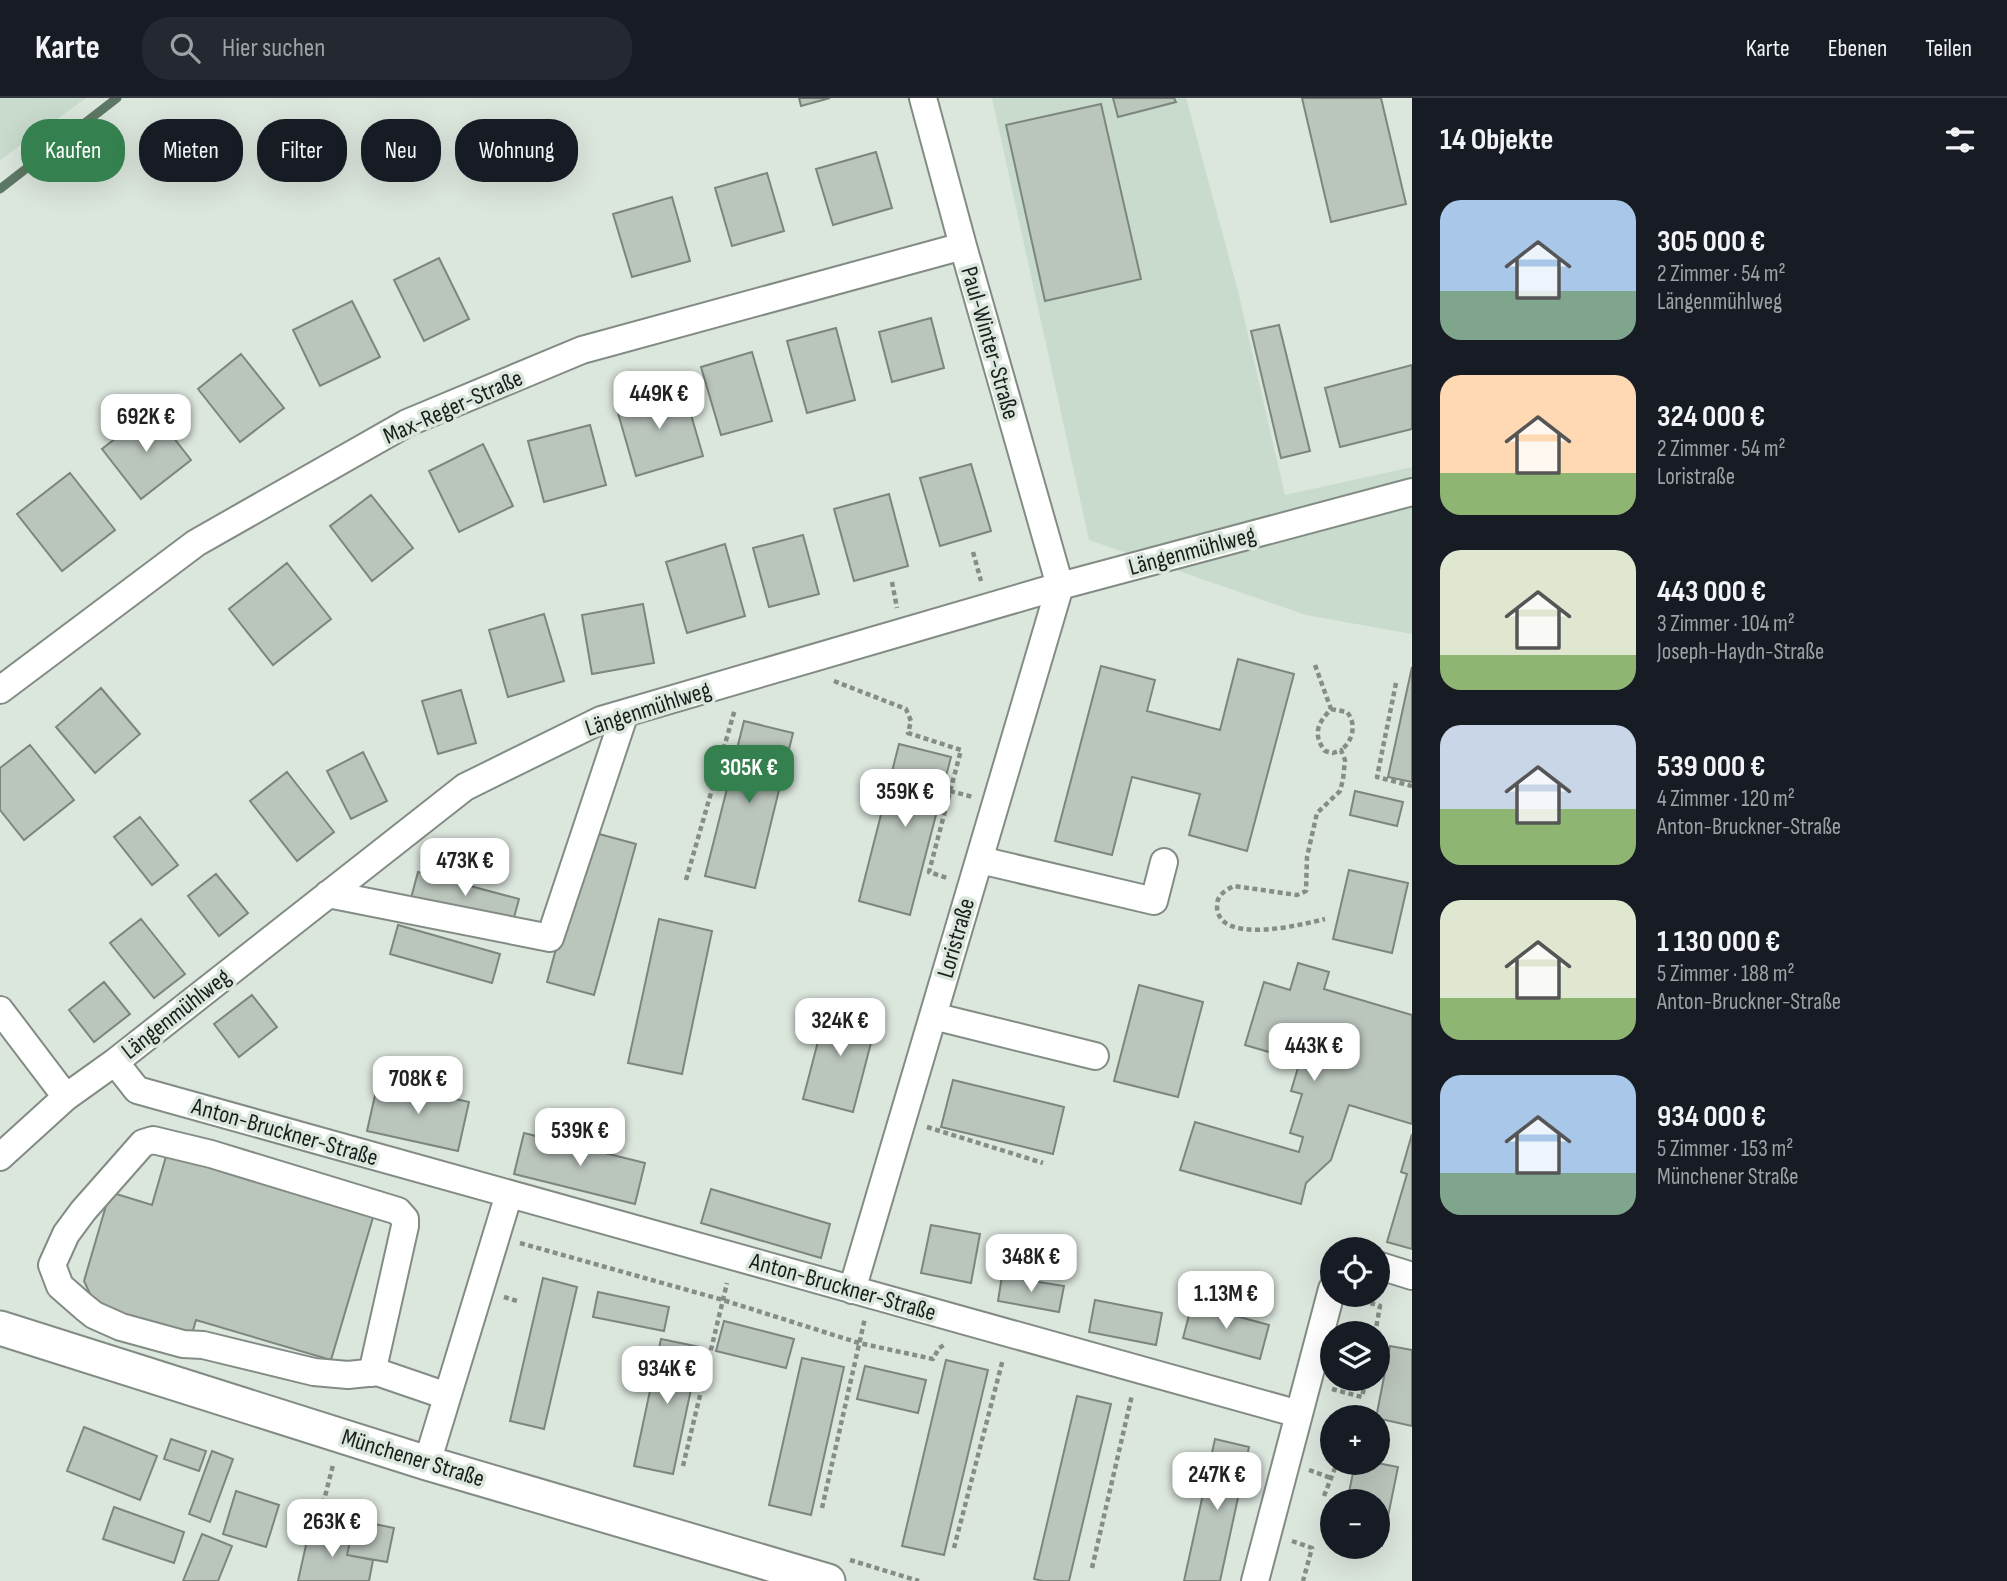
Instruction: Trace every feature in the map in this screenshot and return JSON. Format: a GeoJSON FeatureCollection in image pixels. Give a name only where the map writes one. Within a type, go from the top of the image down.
{"type":"FeatureCollection","features":[{"type":"Feature","properties":{"kind":"main road","name":"Münchener Straße"},"geometry":{"type":"LineString","coordinates":[[0,1328],[427,1463],[828,1581]]}},
{"type":"Feature","properties":{"kind":"street","name":"Paul-Winter-Straße"},"geometry":{"type":"LineString","coordinates":[[923,98],[1060,586]]}},
{"type":"Feature","properties":{"kind":"street","name":"Max-Reger-Straße"},"geometry":{"type":"LineString","coordinates":[[0,690],[196,544],[407,423],[582,350],[963,246]]}},
{"type":"Feature","properties":{"kind":"street","name":"Längenmühlweg"},"geometry":{"type":"LineString","coordinates":[[0,1157],[66,1097],[115,1062],[465,788],[601,720],[1060,586],[1412,492]]}},
{"type":"Feature","properties":{"kind":"street","name":"Loristraße"},"geometry":{"type":"LineString","coordinates":[[861,1292],[902,1120],[1060,586]]}},
{"type":"Feature","properties":{"kind":"street"},"geometry":{"type":"LineString","coordinates":[[328,894],[550,938],[625,713]]}},
{"type":"Feature","properties":{"kind":"street"},"geometry":{"type":"LineString","coordinates":[[980,860],[1154,901],[1164,862]]}},
{"type":"Feature","properties":{"kind":"street"},"geometry":{"type":"LineString","coordinates":[[0,1010],[66,1097]]}},
{"type":"Feature","properties":{"kind":"street"},"geometry":{"type":"LineString","coordinates":[[933,1016],[1095,1056]]}},
{"type":"Feature","properties":{"kind":"street","name":"Anton-Bruckner-Straße"},"geometry":{"type":"LineString","coordinates":[[115,1062],[137,1090],[163,1098],[1299,1414]]}},
{"type":"Feature","properties":{"kind":"street"},"geometry":{"type":"LineString","coordinates":[[153,1140],[163,1098]]}},
{"type":"Feature","properties":{"kind":"street"},"geometry":{"type":"LineString","coordinates":[[372,1373],[405,1219],[398,1212],[211,1154],[153,1140],[143,1143],[83,1211],[66,1234],[52,1265],[60,1286],[94,1315],[121,1327],[170,1341],[204,1345],[314,1372],[348,1375],[372,1373],[377,1372],[447,1396]]}},
{"type":"Feature","properties":{"kind":"street"},"geometry":{"type":"LineString","coordinates":[[346,1196],[358,1152]]}},
{"type":"Feature","properties":{"kind":"street"},"geometry":{"type":"LineString","coordinates":[[427,1463],[509,1194]]}},
{"type":"Feature","properties":{"kind":"street"},"geometry":{"type":"LineString","coordinates":[[1390,1269],[1412,1276]]}},
{"type":"Feature","properties":{"kind":"street"},"geometry":{"type":"LineString","coordinates":[[1255,1581],[1327,1307]]}},
{"type":"Feature","properties":{"kind":"path"},"geometry":{"type":"LineString","coordinates":[[792,665],[906,709],[911,721],[908,733],[961,750],[929,872],[972,885]]}},
{"type":"Feature","properties":{"kind":"path"},"geometry":{"type":"LineString","coordinates":[[1315,665],[1331,709]]}},
{"type":"Feature","properties":{"kind":"path"},"geometry":{"type":"LineString","coordinates":[[686,880],[743,679]]}},
{"type":"Feature","properties":{"kind":"path"},"geometry":{"type":"LineString","coordinates":[[1396,683],[1377,777],[1412,786]]}},
{"type":"Feature","properties":{"kind":"path"},"geometry":{"type":"LineString","coordinates":[[1331,709],[1347,712],[1352,723],[1350,739],[1341,750],[1333,753],[1325,751],[1316,729],[1331,709]]}},
{"type":"Feature","properties":{"kind":"path"},"geometry":{"type":"LineString","coordinates":[[1325,919],[1275,930],[1256,930],[1227,924],[1221,919],[1217,902],[1226,890],[1234,886],[1297,895],[1306,891],[1307,858],[1317,813],[1340,791],[1343,780],[1345,760],[1341,750]]}},
{"type":"Feature","properties":{"kind":"path"},"geometry":{"type":"LineString","coordinates":[[902,1120],[1043,1163]]}},
{"type":"Feature","properties":{"kind":"path"},"geometry":{"type":"LineString","coordinates":[[516,1241],[723,1300],[859,1343],[933,1359],[939,1348],[947,1344],[956,1345]]}},
{"type":"Feature","properties":{"kind":"path"},"geometry":{"type":"LineString","coordinates":[[683,1466],[734,1257]]}},
{"type":"Feature","properties":{"kind":"path"},"geometry":{"type":"LineString","coordinates":[[822,1508],[859,1343],[861,1292]]}},
{"type":"Feature","properties":{"kind":"path"},"geometry":{"type":"LineString","coordinates":[[990,1354],[1016,1362]]}},
{"type":"Feature","properties":{"kind":"path"},"geometry":{"type":"LineString","coordinates":[[954,1548],[1003,1358]]}},
{"type":"Feature","properties":{"kind":"path"},"geometry":{"type":"LineString","coordinates":[[1092,1568],[1138,1369]]}},
{"type":"Feature","properties":{"kind":"path"},"geometry":{"type":"LineString","coordinates":[[1307,1383],[1320,1386]]}},
{"type":"Feature","properties":{"kind":"path"},"geometry":{"type":"LineString","coordinates":[[1341,1391],[1362,1396],[1363,1391]]}},
{"type":"Feature","properties":{"kind":"path"},"geometry":{"type":"LineString","coordinates":[[1119,1392],[1144,1399]]}},
{"type":"Feature","properties":{"kind":"path"},"geometry":{"type":"LineString","coordinates":[[321,1512],[340,1436]]}},
{"type":"Feature","properties":{"kind":"path"},"geometry":{"type":"LineString","coordinates":[[1268,1532],[1312,1548],[1303,1581]]}},
{"type":"Feature","properties":{"kind":"shaded area"},"geometry":{"type":"Polygon","coordinates":[[[0,98],[86,98],[57,119],[21,119],[21,145],[0,160],[0,98]]]}},
{"type":"Feature","properties":{"kind":"shaded area"},"geometry":{"type":"Polygon","coordinates":[[[992,98],[1186,98],[1238,291],[1285,495],[1412,467],[1412,634],[1306,615],[1089,540],[992,98]]]}},
{"type":"Feature","properties":{"kind":"building"},"geometry":{"type":"Polygon","coordinates":[[[799,98],[830,98],[801,106],[799,98]]]}},
{"type":"Feature","properties":{"kind":"building"},"geometry":{"type":"Polygon","coordinates":[[[1113,98],[1174,98],[1176,102],[1118,117],[1113,98]]]}},
{"type":"Feature","properties":{"kind":"building"},"geometry":{"type":"Polygon","coordinates":[[[1302,98],[1381,98],[1406,204],[1331,222],[1302,98]]]}},
{"type":"Feature","properties":{"kind":"building"},"geometry":{"type":"Polygon","coordinates":[[[1101,104],[1141,279],[1045,301],[1006,125],[1101,104]]]}},
{"type":"Feature","properties":{"kind":"building"},"geometry":{"type":"Polygon","coordinates":[[[876,152],[892,208],[833,225],[816,169],[876,152]]]}},
{"type":"Feature","properties":{"kind":"building"},"geometry":{"type":"Polygon","coordinates":[[[767,173],[784,231],[732,246],[715,188],[767,173]]]}},
{"type":"Feature","properties":{"kind":"building"},"geometry":{"type":"Polygon","coordinates":[[[672,197],[690,261],[632,277],[613,214],[672,197]]]}},
{"type":"Feature","properties":{"kind":"building"},"geometry":{"type":"Polygon","coordinates":[[[439,258],[469,319],[424,341],[394,280],[439,258]]]}},
{"type":"Feature","properties":{"kind":"building"},"geometry":{"type":"Polygon","coordinates":[[[352,301],[380,357],[320,386],[293,330],[352,301]]]}},
{"type":"Feature","properties":{"kind":"building"},"geometry":{"type":"Polygon","coordinates":[[[931,318],[944,368],[892,382],[879,332],[931,318]]]}},
{"type":"Feature","properties":{"kind":"building"},"geometry":{"type":"Polygon","coordinates":[[[1279,325],[1310,451],[1281,458],[1251,331],[1279,325]]]}},
{"type":"Feature","properties":{"kind":"building"},"geometry":{"type":"Polygon","coordinates":[[[836,328],[855,400],[807,413],[787,341],[836,328]]]}},
{"type":"Feature","properties":{"kind":"building"},"geometry":{"type":"Polygon","coordinates":[[[752,352],[772,421],[721,435],[701,367],[752,352]]]}},
{"type":"Feature","properties":{"kind":"building"},"geometry":{"type":"Polygon","coordinates":[[[241,354],[284,408],[240,442],[198,389],[241,354]]]}},
{"type":"Feature","properties":{"kind":"building"},"geometry":{"type":"Polygon","coordinates":[[[1412,365],[1412,429],[1340,447],[1325,388],[1412,365]]]}},
{"type":"Feature","properties":{"kind":"building"},"geometry":{"type":"Polygon","coordinates":[[[683,387],[703,456],[636,476],[616,406],[683,387]]]}},
{"type":"Feature","properties":{"kind":"building"},"geometry":{"type":"Polygon","coordinates":[[[152,410],[191,460],[141,499],[102,449],[152,410]]]}},
{"type":"Feature","properties":{"kind":"building"},"geometry":{"type":"Polygon","coordinates":[[[590,425],[606,485],[544,502],[528,441],[590,425]]]}},
{"type":"Feature","properties":{"kind":"building"},"geometry":{"type":"Polygon","coordinates":[[[483,444],[513,506],[459,532],[429,471],[483,444]]]}},
{"type":"Feature","properties":{"kind":"building"},"geometry":{"type":"Polygon","coordinates":[[[971,464],[991,531],[940,546],[920,478],[971,464]]]}},
{"type":"Feature","properties":{"kind":"building"},"geometry":{"type":"Polygon","coordinates":[[[70,473],[115,530],[62,571],[17,514],[70,473]]]}},
{"type":"Feature","properties":{"kind":"building"},"geometry":{"type":"Polygon","coordinates":[[[889,494],[908,566],[854,581],[834,509],[889,494]]]}},
{"type":"Feature","properties":{"kind":"building"},"geometry":{"type":"Polygon","coordinates":[[[371,495],[413,548],[372,581],[330,526],[371,495]]]}},
{"type":"Feature","properties":{"kind":"building"},"geometry":{"type":"Polygon","coordinates":[[[803,535],[819,594],[769,607],[753,548],[803,535]]]}},
{"type":"Feature","properties":{"kind":"building"},"geometry":{"type":"Polygon","coordinates":[[[725,544],[745,616],[687,633],[666,562],[725,544]]]}},
{"type":"Feature","properties":{"kind":"building"},"geometry":{"type":"Polygon","coordinates":[[[287,563],[331,619],[273,665],[229,609],[287,563]]]}},
{"type":"Feature","properties":{"kind":"building"},"geometry":{"type":"Polygon","coordinates":[[[643,604],[654,663],[592,674],[582,615],[643,604]]]}},
{"type":"Feature","properties":{"kind":"building"},"geometry":{"type":"Polygon","coordinates":[[[544,614],[564,681],[508,697],[489,630],[544,614]]]}},
{"type":"Feature","properties":{"kind":"building"},"geometry":{"type":"Polygon","coordinates":[[[1238,659],[1294,674],[1247,851],[1189,835],[1200,794],[1132,777],[1112,855],[1055,841],[1101,666],[1155,680],[1147,711],[1220,730],[1238,659]]]}},
{"type":"Feature","properties":{"kind":"building"},"geometry":{"type":"Polygon","coordinates":[[[1412,667],[1412,782],[1388,777],[1412,667]]]}},
{"type":"Feature","properties":{"kind":"building"},"geometry":{"type":"Polygon","coordinates":[[[101,688],[140,734],[95,773],[56,727],[101,688]]]}},
{"type":"Feature","properties":{"kind":"building"},"geometry":{"type":"Polygon","coordinates":[[[461,690],[476,743],[438,754],[422,701],[461,690]]]}},
{"type":"Feature","properties":{"kind":"building"},"geometry":{"type":"Polygon","coordinates":[[[744,721],[793,733],[755,888],[705,876],[744,721]]]}},
{"type":"Feature","properties":{"kind":"building"},"geometry":{"type":"Polygon","coordinates":[[[899,744],[951,757],[910,915],[859,901],[899,744]]]}},
{"type":"Feature","properties":{"kind":"building"},"geometry":{"type":"Polygon","coordinates":[[[30,745],[74,800],[24,840],[0,810],[0,768],[30,745]]]}},
{"type":"Feature","properties":{"kind":"building"},"geometry":{"type":"Polygon","coordinates":[[[363,752],[387,801],[351,819],[327,771],[363,752]]]}},
{"type":"Feature","properties":{"kind":"building"},"geometry":{"type":"Polygon","coordinates":[[[287,772],[334,832],[297,861],[250,801],[287,772]]]}},
{"type":"Feature","properties":{"kind":"building"},"geometry":{"type":"Polygon","coordinates":[[[1355,791],[1403,802],[1397,826],[1350,815],[1355,791]]]}},
{"type":"Feature","properties":{"kind":"building"},"geometry":{"type":"Polygon","coordinates":[[[140,817],[178,865],[152,885],[114,837],[140,817]]]}},
{"type":"Feature","properties":{"kind":"building"},"geometry":{"type":"Polygon","coordinates":[[[588,831],[636,844],[594,995],[547,982],[588,831]]]}},
{"type":"Feature","properties":{"kind":"building"},"geometry":{"type":"Polygon","coordinates":[[[1349,870],[1408,883],[1392,953],[1333,939],[1349,870]]]}},
{"type":"Feature","properties":{"kind":"building"},"geometry":{"type":"Polygon","coordinates":[[[418,872],[519,899],[512,925],[411,898],[418,872]]]}},
{"type":"Feature","properties":{"kind":"building"},"geometry":{"type":"Polygon","coordinates":[[[216,874],[248,913],[219,936],[188,896],[216,874]]]}},
{"type":"Feature","properties":{"kind":"building"},"geometry":{"type":"Polygon","coordinates":[[[141,919],[185,974],[154,998],[110,943],[141,919]]]}},
{"type":"Feature","properties":{"kind":"building"},"geometry":{"type":"Polygon","coordinates":[[[659,919],[712,931],[682,1074],[628,1063],[659,919]]]}},
{"type":"Feature","properties":{"kind":"building"},"geometry":{"type":"Polygon","coordinates":[[[398,925],[500,954],[492,983],[390,954],[398,925]]]}},
{"type":"Feature","properties":{"kind":"building"},"geometry":{"type":"Polygon","coordinates":[[[1298,963],[1329,972],[1324,989],[1412,1015],[1412,1124],[1349,1105],[1331,1160],[1306,1183],[1301,1204],[1180,1170],[1195,1122],[1299,1152],[1303,1137],[1290,1133],[1302,1094],[1291,1091],[1300,1061],[1245,1045],[1264,982],[1290,990],[1298,963]]]}},
{"type":"Feature","properties":{"kind":"building"},"geometry":{"type":"Polygon","coordinates":[[[104,982],[130,1014],[94,1042],[69,1010],[104,982]]]}},
{"type":"Feature","properties":{"kind":"building"},"geometry":{"type":"Polygon","coordinates":[[[1139,985],[1203,1002],[1178,1097],[1114,1081],[1139,985]]]}},
{"type":"Feature","properties":{"kind":"building"},"geometry":{"type":"Polygon","coordinates":[[[252,995],[277,1027],[239,1057],[214,1024],[252,995]]]}},
{"type":"Feature","properties":{"kind":"building"},"geometry":{"type":"Polygon","coordinates":[[[828,1003],[878,1016],[853,1112],[803,1099],[828,1003]]]}},
{"type":"Feature","properties":{"kind":"building"},"geometry":{"type":"Polygon","coordinates":[[[953,1080],[1064,1107],[1053,1154],[941,1127],[953,1080]]]}},
{"type":"Feature","properties":{"kind":"building"},"geometry":{"type":"Polygon","coordinates":[[[378,1082],[469,1102],[458,1151],[367,1131],[378,1082]]]}},
{"type":"Feature","properties":{"kind":"building"},"geometry":{"type":"Polygon","coordinates":[[[524,1133],[645,1163],[635,1204],[514,1174],[524,1133]]]}},
{"type":"Feature","properties":{"kind":"building"},"geometry":{"type":"Polygon","coordinates":[[[1412,1134],[1412,1249],[1390,1243],[1388,1237],[1407,1174],[1401,1172],[1412,1134]]]}},
{"type":"Feature","properties":{"kind":"building"},"geometry":{"type":"Polygon","coordinates":[[[167,1153],[374,1214],[331,1360],[196,1320],[192,1334],[107,1309],[91,1296],[84,1281],[110,1192],[152,1205],[167,1153]]]}},
{"type":"Feature","properties":{"kind":"building"},"geometry":{"type":"Polygon","coordinates":[[[711,1189],[830,1224],[821,1258],[701,1223],[711,1189]]]}},
{"type":"Feature","properties":{"kind":"building"},"geometry":{"type":"Polygon","coordinates":[[[931,1225],[980,1234],[971,1283],[921,1273],[931,1225]]]}},
{"type":"Feature","properties":{"kind":"building"},"geometry":{"type":"Polygon","coordinates":[[[1002,1276],[1064,1286],[1059,1312],[998,1301],[1002,1276]]]}},
{"type":"Feature","properties":{"kind":"building"},"geometry":{"type":"Polygon","coordinates":[[[543,1278],[577,1287],[544,1429],[510,1421],[543,1278]]]}},
{"type":"Feature","properties":{"kind":"building"},"geometry":{"type":"Polygon","coordinates":[[[598,1292],[669,1307],[664,1331],[593,1317],[598,1292]]]}},
{"type":"Feature","properties":{"kind":"building"},"geometry":{"type":"Polygon","coordinates":[[[1095,1300],[1162,1313],[1156,1345],[1089,1332],[1095,1300]]]}},
{"type":"Feature","properties":{"kind":"building"},"geometry":{"type":"Polygon","coordinates":[[[1192,1304],[1269,1325],[1260,1359],[1183,1338],[1192,1304]]]}},
{"type":"Feature","properties":{"kind":"building"},"geometry":{"type":"Polygon","coordinates":[[[724,1321],[794,1339],[786,1368],[716,1351],[724,1321]]]}},
{"type":"Feature","properties":{"kind":"building"},"geometry":{"type":"Polygon","coordinates":[[[661,1339],[700,1347],[673,1474],[634,1466],[661,1339]]]}},
{"type":"Feature","properties":{"kind":"building"},"geometry":{"type":"Polygon","coordinates":[[[1390,1346],[1412,1350],[1412,1426],[1390,1421],[1390,1405],[1379,1405],[1381,1391],[1390,1391],[1390,1346]]]}},
{"type":"Feature","properties":{"kind":"building"},"geometry":{"type":"Polygon","coordinates":[[[802,1358],[844,1367],[811,1515],[769,1505],[802,1358]]]}},
{"type":"Feature","properties":{"kind":"building"},"geometry":{"type":"Polygon","coordinates":[[[946,1360],[988,1370],[944,1555],[902,1546],[946,1360]]]}},
{"type":"Feature","properties":{"kind":"building"},"geometry":{"type":"Polygon","coordinates":[[[865,1366],[926,1380],[918,1413],[857,1399],[865,1366]]]}},
{"type":"Feature","properties":{"kind":"building"},"geometry":{"type":"Polygon","coordinates":[[[1077,1396],[1111,1404],[1069,1581],[1043,1581],[1034,1579],[1077,1396]]]}},
{"type":"Feature","properties":{"kind":"building"},"geometry":{"type":"Polygon","coordinates":[[[84,1427],[157,1456],[140,1500],[67,1471],[84,1427]]]}},
{"type":"Feature","properties":{"kind":"building"},"geometry":{"type":"Polygon","coordinates":[[[171,1439],[206,1451],[199,1471],[164,1459],[171,1439]]]}},
{"type":"Feature","properties":{"kind":"building"},"geometry":{"type":"Polygon","coordinates":[[[1215,1439],[1249,1447],[1220,1581],[1184,1581],[1215,1439]]]}},
{"type":"Feature","properties":{"kind":"building"},"geometry":{"type":"Polygon","coordinates":[[[212,1451],[233,1459],[210,1522],[189,1514],[212,1451]]]}},
{"type":"Feature","properties":{"kind":"building"},"geometry":{"type":"Polygon","coordinates":[[[1390,1465],[1398,1467],[1390,1506],[1390,1489],[1350,1489],[1353,1475],[1390,1475],[1390,1465]]]}},
{"type":"Feature","properties":{"kind":"building"},"geometry":{"type":"Polygon","coordinates":[[[236,1491],[279,1505],[266,1547],[223,1534],[236,1491]]]}},
{"type":"Feature","properties":{"kind":"building"},"geometry":{"type":"Polygon","coordinates":[[[114,1507],[184,1532],[174,1563],[103,1539],[114,1507]]]}},
{"type":"Feature","properties":{"kind":"building"},"geometry":{"type":"Polygon","coordinates":[[[355,1520],[394,1528],[387,1562],[347,1555],[355,1520]]]}},
{"type":"Feature","properties":{"kind":"building"},"geometry":{"type":"Polygon","coordinates":[[[310,1527],[351,1536],[347,1555],[373,1560],[369,1581],[298,1581],[310,1527]]]}},
{"type":"Feature","properties":{"kind":"building"},"geometry":{"type":"Polygon","coordinates":[[[202,1534],[232,1546],[218,1581],[183,1581],[202,1534]]]}},
{"type":"Feature","properties":{"kind":"waterway"},"geometry":{"type":"LineString","coordinates":[[0,189],[117,98]]}}]}
